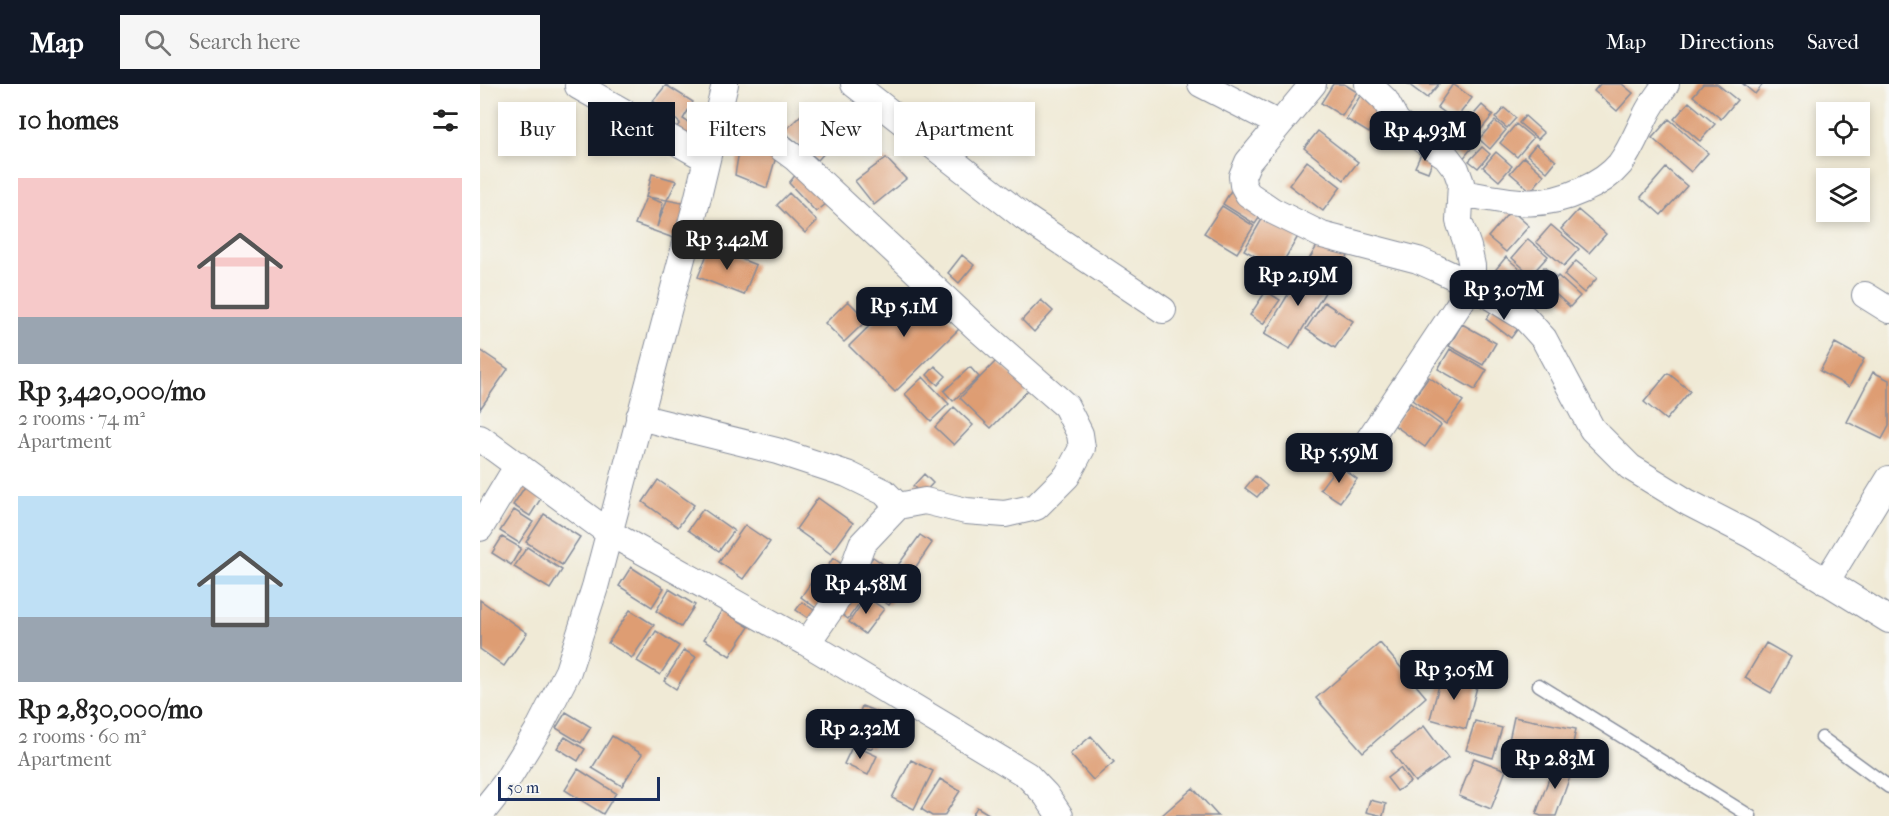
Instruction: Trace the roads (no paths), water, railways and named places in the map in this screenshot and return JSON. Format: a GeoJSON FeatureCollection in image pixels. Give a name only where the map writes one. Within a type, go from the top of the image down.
{"type":"FeatureCollection","features":[{"type":"Feature","properties":{"kind":"street"},"geometry":{"type":"LineString","coordinates":[[721,102],[725,84]]}},
{"type":"Feature","properties":{"kind":"street"},"geometry":{"type":"LineString","coordinates":[[854,84],[1024,217],[1163,310]]}},
{"type":"Feature","properties":{"kind":"street"},"geometry":{"type":"LineString","coordinates":[[1201,84],[1279,124]]}},
{"type":"Feature","properties":{"kind":"street"},"geometry":{"type":"LineString","coordinates":[[1313,84],[1248,162],[1242,176],[1248,195],[1273,211],[1322,235],[1418,260],[1472,285],[1525,318],[1544,339],[1592,429],[1630,467],[1687,502],[1751,535],[1889,620]]}},
{"type":"Feature","properties":{"kind":"street"},"geometry":{"type":"LineString","coordinates":[[1360,453],[1472,285],[1472,266],[1459,221],[1458,209],[1462,193],[1460,176],[1446,156],[1397,122],[1384,100],[1368,84]]}},
{"type":"Feature","properties":{"kind":"street"},"geometry":{"type":"LineString","coordinates":[[1462,193],[1524,204],[1544,203],[1564,199],[1599,182],[1620,164],[1634,141],[1647,112],[1666,84]]}},
{"type":"Feature","properties":{"kind":"street"},"geometry":{"type":"LineString","coordinates":[[578,86],[707,159]]}},
{"type":"Feature","properties":{"kind":"street"},"geometry":{"type":"LineString","coordinates":[[787,152],[978,329],[1066,406],[1080,434],[1082,448],[1067,476],[1036,507],[1005,514],[966,511],[925,501],[898,506],[862,544],[853,569],[832,607],[807,643]]}},
{"type":"Feature","properties":{"kind":"street"},"geometry":{"type":"LineString","coordinates":[[480,815],[504,785],[538,730],[568,672],[595,587],[708,156]]}},
{"type":"Feature","properties":{"kind":"street"},"geometry":{"type":"LineString","coordinates":[[1865,295],[1889,310]]}},
{"type":"Feature","properties":{"kind":"street"},"geometry":{"type":"LineString","coordinates":[[639,417],[777,451],[847,474],[884,492],[898,506]]}},
{"type":"Feature","properties":{"kind":"street"},"geometry":{"type":"LineString","coordinates":[[480,438],[608,532],[807,643],[1027,775],[1038,785],[1051,811]]}},
{"type":"Feature","properties":{"kind":"street"},"geometry":{"type":"LineString","coordinates":[[480,528],[518,465]]}},
{"type":"Feature","properties":{"kind":"street"},"geometry":{"type":"LineString","coordinates":[[1826,582],[1889,479]]}},
{"type":"Feature","properties":{"kind":"lane"},"geometry":{"type":"LineString","coordinates":[[1539,685],[1750,816]]}},
{"type":"Feature","properties":{"kind":"lane"},"geometry":{"type":"LineString","coordinates":[[1822,738],[1889,787]]}}]}
